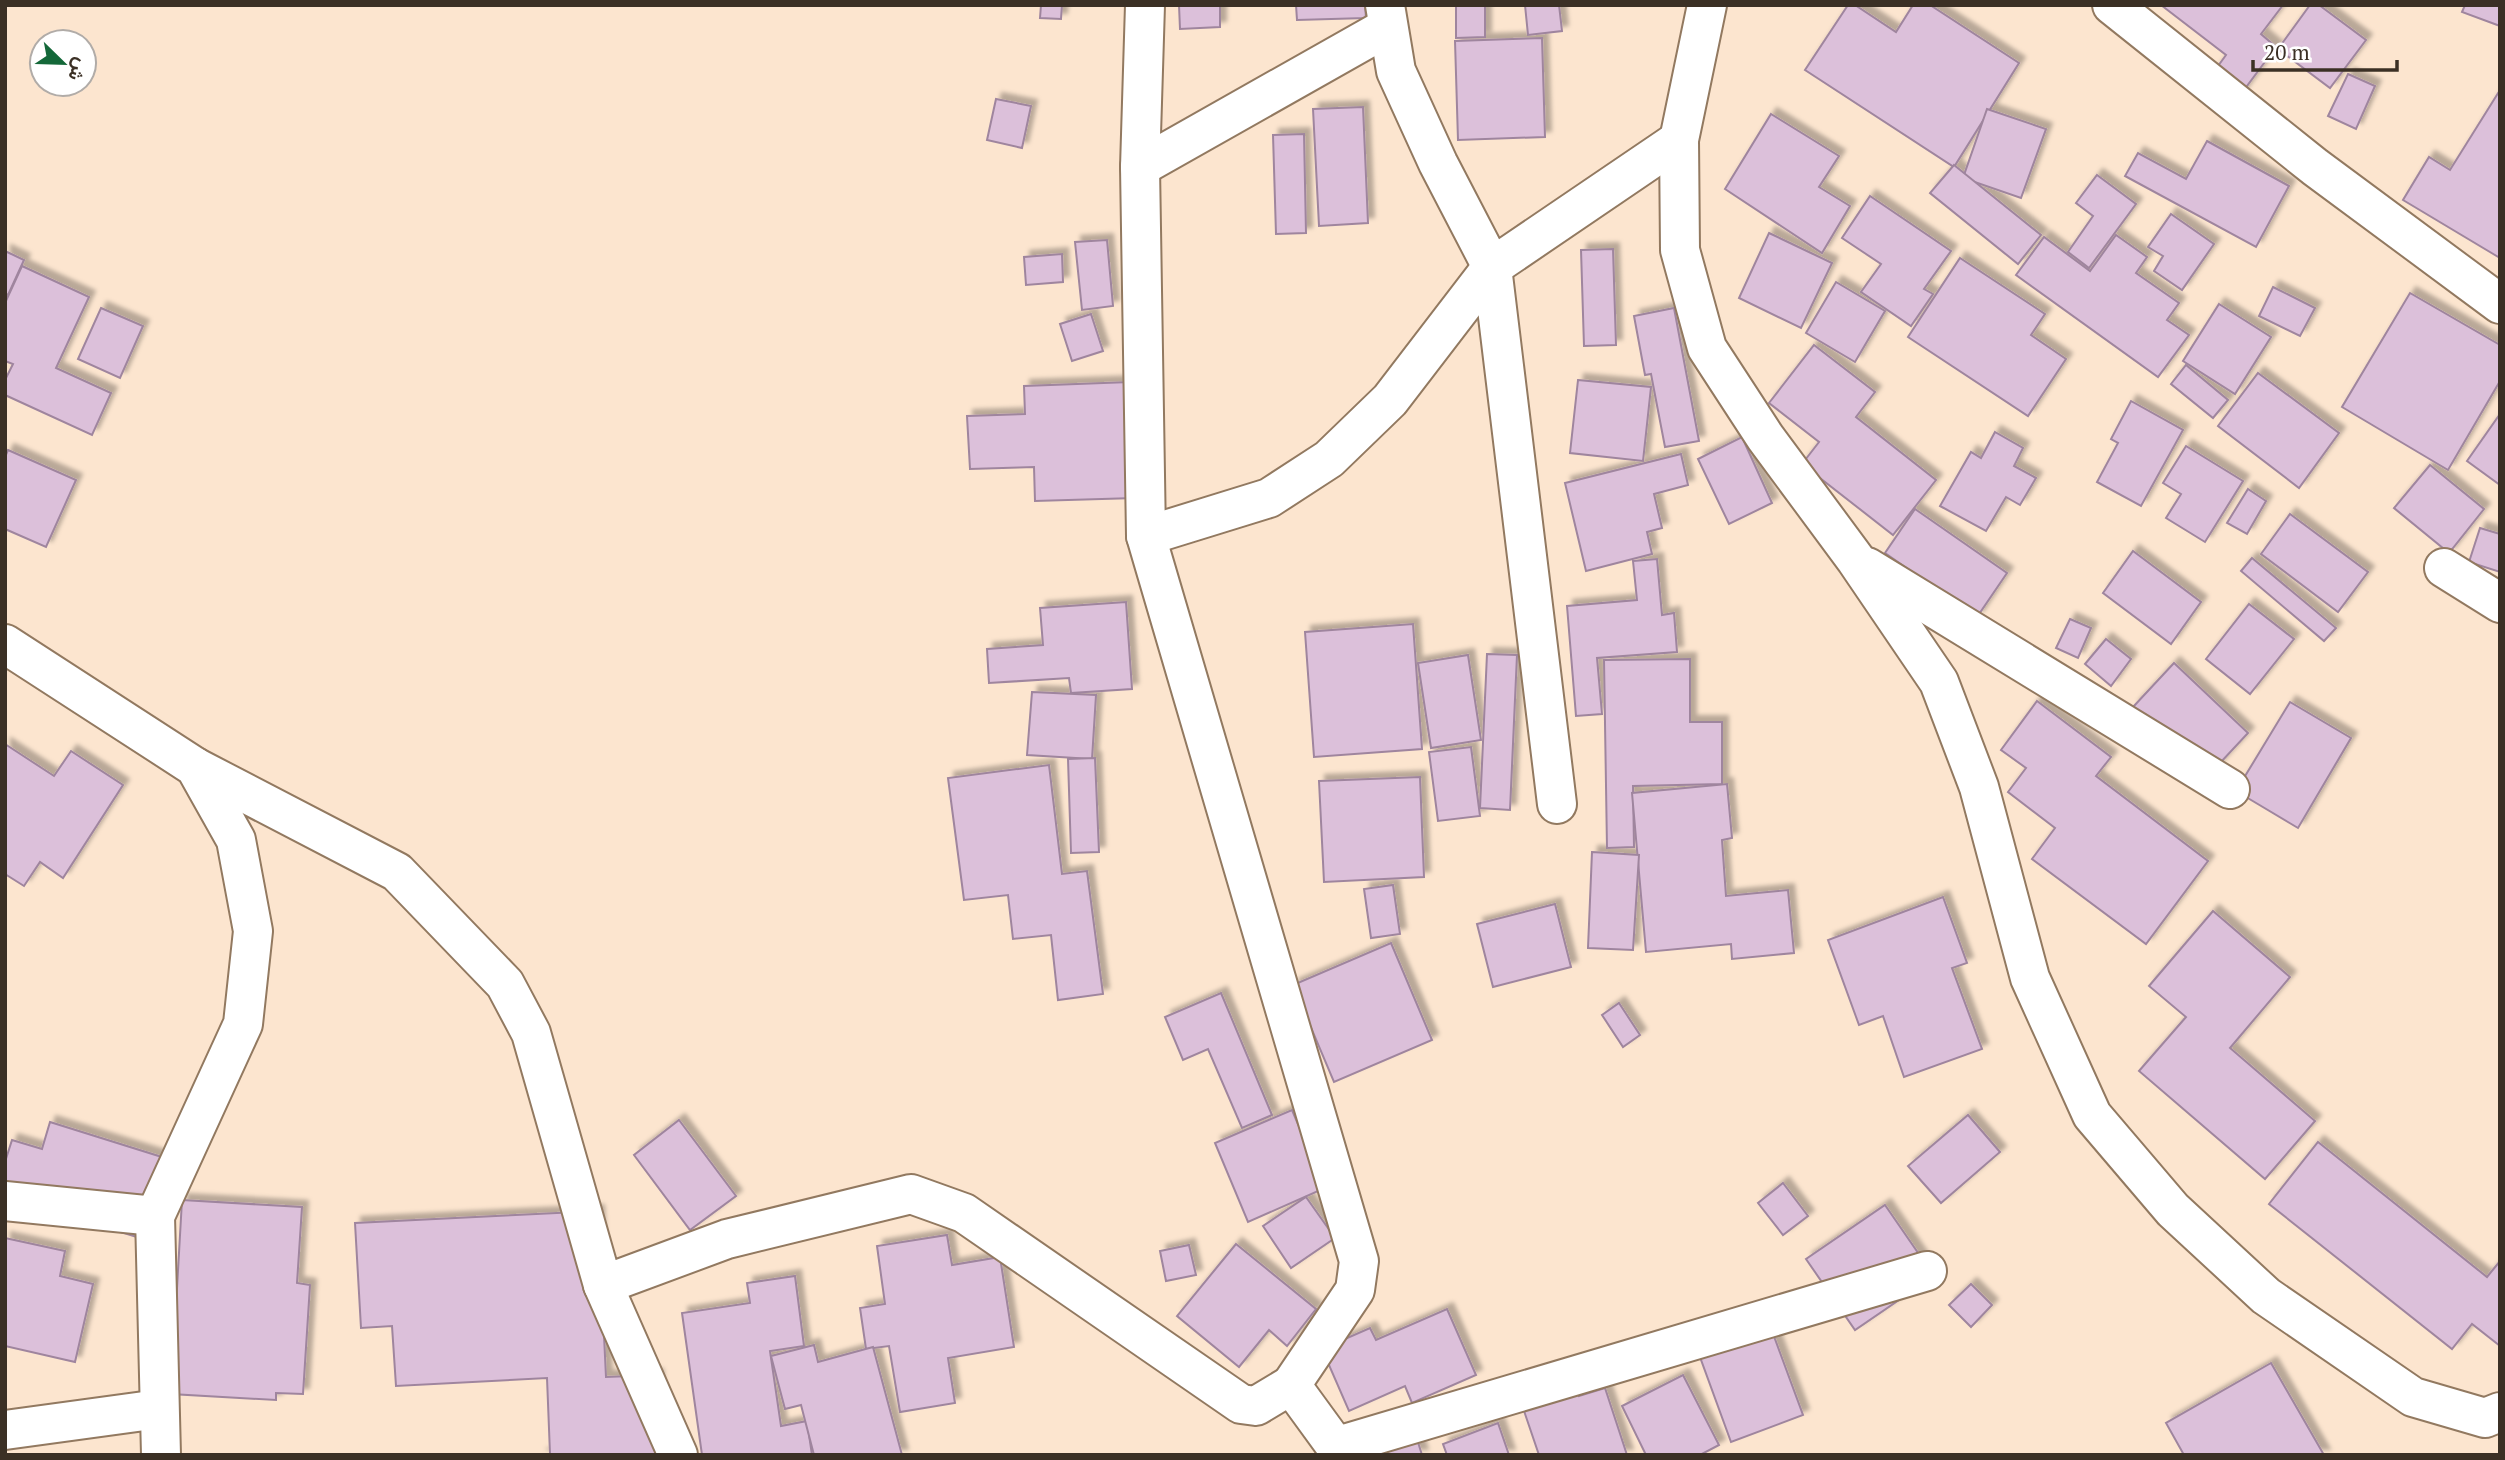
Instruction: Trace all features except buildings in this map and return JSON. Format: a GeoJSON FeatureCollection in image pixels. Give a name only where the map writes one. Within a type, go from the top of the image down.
{"type":"FeatureCollection","features":[{"type":"Feature","properties":{"kind":"street"},"geometry":{"type":"LineString","coordinates":[[603,1285],[727,1240],[911,1195],[964,1213],[1241,1404],[1256,1406],[1291,1385],[1355,1290],[1359,1261],[1146,536],[1140,167],[1145,5]]}},
{"type":"Feature","properties":{"kind":"street"},"geometry":{"type":"LineString","coordinates":[[1707,5],[1679,140],[1680,250],[1707,348],[1765,437],[1856,560],[1938,682],[1979,787],[2030,978],[2092,1115],[2173,1210],[2266,1296],[2413,1397],[2485,1418],[2500,1412]]}},
{"type":"Feature","properties":{"kind":"street"},"geometry":{"type":"LineString","coordinates":[[2112,5],[2315,167],[2500,304]]}},
{"type":"Feature","properties":{"kind":"street"},"geometry":{"type":"LineString","coordinates":[[1140,167],[1386,17],[1396,71],[1438,163],[1492,267],[1557,804]]}},
{"type":"Feature","properties":{"kind":"street"},"geometry":{"type":"LineString","coordinates":[[1146,536],[1269,498],[1329,459],[1390,400],[1492,267],[1679,140]]}},
{"type":"Feature","properties":{"kind":"street"},"geometry":{"type":"LineString","coordinates":[[1856,560],[2230,789]]}},
{"type":"Feature","properties":{"kind":"street"},"geometry":{"type":"LineString","coordinates":[[2444,568],[2500,603]]}},
{"type":"Feature","properties":{"kind":"street"},"geometry":{"type":"LineString","coordinates":[[5,644],[195,767],[397,872],[505,984],[531,1033],[603,1285],[678,1455]]}},
{"type":"Feature","properties":{"kind":"street"},"geometry":{"type":"LineString","coordinates":[[161,1455],[155,1216],[243,1024],[253,931],[236,840],[195,767]]}},
{"type":"Feature","properties":{"kind":"street"},"geometry":{"type":"LineString","coordinates":[[5,1201],[155,1216]]}},
{"type":"Feature","properties":{"kind":"street"},"geometry":{"type":"LineString","coordinates":[[1291,1385],[1340,1450],[1927,1271]]}},
{"type":"Feature","properties":{"kind":"street"},"geometry":{"type":"LineString","coordinates":[[5,1430],[159,1409]]}}]}
